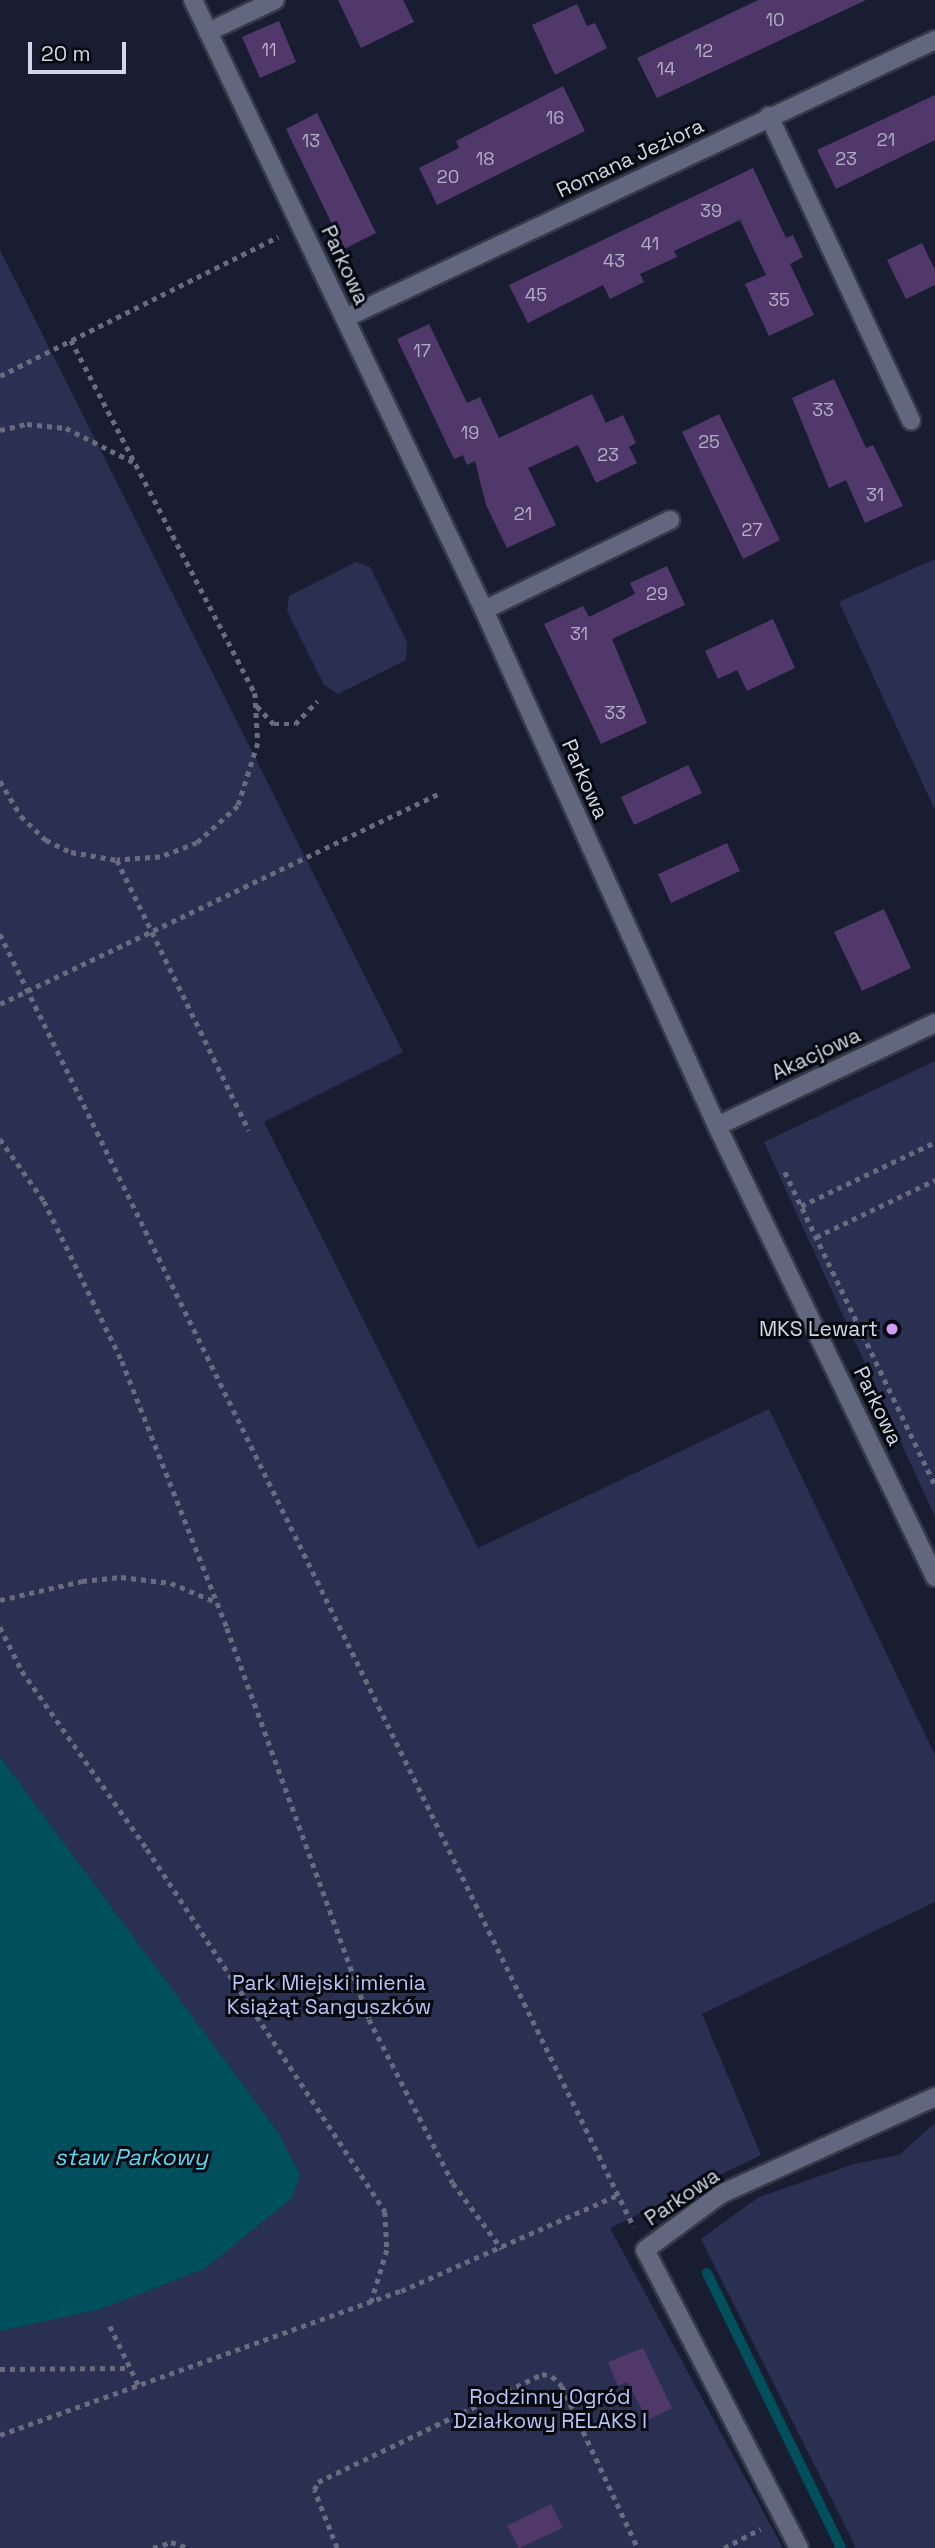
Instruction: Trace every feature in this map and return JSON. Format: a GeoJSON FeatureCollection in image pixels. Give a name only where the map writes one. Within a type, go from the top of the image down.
{"type":"FeatureCollection","features":[{"type":"Feature","properties":{"kind":"street","name":"Parkowa"},"geometry":{"type":"LineString","coordinates":[[193,0],[484,610],[717,1126],[935,1577]]}},
{"type":"Feature","properties":{"kind":"street"},"geometry":{"type":"LineString","coordinates":[[208,32],[275,0]]}},
{"type":"Feature","properties":{"kind":"street","name":"Romana Jeziora"},"geometry":{"type":"LineString","coordinates":[[345,318],[935,40]]}},
{"type":"Feature","properties":{"kind":"street"},"geometry":{"type":"LineString","coordinates":[[769,116],[911,419]]}},
{"type":"Feature","properties":{"kind":"street"},"geometry":{"type":"LineString","coordinates":[[484,610],[670,520]]}},
{"type":"Feature","properties":{"kind":"street","name":"Akacjowa"},"geometry":{"type":"LineString","coordinates":[[717,1126],[935,1023]]}},
{"type":"Feature","properties":{"kind":"street","name":"Parkowa"},"geometry":{"type":"LineString","coordinates":[[799,2548],[645,2250],[722,2194],[935,2097]]}},
{"type":"Feature","properties":{"kind":"path"},"geometry":{"type":"LineString","coordinates":[[0,376],[301,225]]}},
{"type":"Feature","properties":{"kind":"path"},"geometry":{"type":"LineString","coordinates":[[0,780],[21,816],[46,840],[71,852],[117,860],[160,858],[197,843],[238,806],[258,743],[255,692],[72,340]]}},
{"type":"Feature","properties":{"kind":"path"},"geometry":{"type":"LineString","coordinates":[[0,430],[27,424],[66,428],[136,464]]}},
{"type":"Feature","properties":{"kind":"path"},"geometry":{"type":"LineString","coordinates":[[257,706],[274,724],[295,724],[317,701]]}},
{"type":"Feature","properties":{"kind":"path"},"geometry":{"type":"LineString","coordinates":[[0,1004],[440,793]]}},
{"type":"Feature","properties":{"kind":"path"},"geometry":{"type":"LineString","coordinates":[[117,860],[249,1131]]}},
{"type":"Feature","properties":{"kind":"path"},"geometry":{"type":"LineString","coordinates":[[0,934],[645,2250]]}},
{"type":"Feature","properties":{"kind":"path"},"geometry":{"type":"LineString","coordinates":[[0,1139],[44,1201],[122,1361],[217,1602],[369,2019],[453,2183],[502,2249]]}},
{"type":"Feature","properties":{"kind":"path"},"geometry":{"type":"LineString","coordinates":[[801,1206],[935,1142]]}},
{"type":"Feature","properties":{"kind":"path"},"geometry":{"type":"LineString","coordinates":[[785,1172],[935,1485]]}},
{"type":"Feature","properties":{"kind":"path"},"geometry":{"type":"LineString","coordinates":[[816,1237],[935,1180]]}},
{"type":"Feature","properties":{"kind":"path"},"geometry":{"type":"LineString","coordinates":[[0,1600],[82,1581],[121,1577],[171,1583],[217,1602]]}},
{"type":"Feature","properties":{"kind":"path"},"geometry":{"type":"LineString","coordinates":[[0,1627],[22,1671],[146,1849],[384,2212],[387,2250],[372,2303]]}},
{"type":"Feature","properties":{"kind":"path"},"geometry":{"type":"LineString","coordinates":[[0,2435],[140,2388],[372,2303],[502,2249],[618,2195]]}},
{"type":"Feature","properties":{"kind":"path"},"geometry":{"type":"LineString","coordinates":[[110,2326],[140,2388]]}},
{"type":"Feature","properties":{"kind":"path"},"geometry":{"type":"LineString","coordinates":[[0,2369],[130,2368]]}},
{"type":"Feature","properties":{"kind":"path"},"geometry":{"type":"LineString","coordinates":[[337,2548],[314,2490],[318,2482],[542,2374],[552,2376],[562,2386],[638,2548]]}},
{"type":"Feature","properties":{"kind":"path"},"geometry":{"type":"LineString","coordinates":[[724,2548],[771,2523]]}},
{"type":"Feature","properties":{"kind":"path"},"geometry":{"type":"LineString","coordinates":[[153,2548],[171,2542],[188,2548]]}},
{"type":"Feature","properties":{"kind":"green space","name":"Park Miejski imienia Książąt Sanguszków"},"geometry":{"type":"Polygon","coordinates":[[[0,250],[403,1052],[264,1122],[478,1548],[769,1409],[935,1755],[935,1902],[702,2014],[761,2155],[610,2228],[783,2548],[0,2548],[0,250]]]}},
{"type":"Feature","properties":{"kind":"green space"},"geometry":{"type":"Polygon","coordinates":[[[935,559],[935,810],[839,602],[935,559]]]}},
{"type":"Feature","properties":{"kind":"green space"},"geometry":{"type":"Polygon","coordinates":[[[356,562],[370,567],[407,642],[406,660],[338,694],[324,685],[287,611],[289,596],[356,562]]]}},
{"type":"Feature","properties":{"kind":"green space","name":"MKS Lewart"},"geometry":{"type":"Polygon","coordinates":[[[935,1061],[935,1517],[764,1142],[935,1061]]]}},
{"type":"Feature","properties":{"kind":"green space"},"geometry":{"type":"Polygon","coordinates":[[[935,2123],[935,2548],[856,2548],[701,2239],[759,2197],[854,2164],[899,2155],[935,2123]]]}},
{"type":"Feature","properties":{"kind":"water","name":"staw Parkowy"},"geometry":{"type":"Polygon","coordinates":[[[0,1757],[278,2132],[300,2174],[291,2199],[204,2269],[101,2309],[0,2331],[0,1757]]]}},
{"type":"Feature","properties":{"kind":"building"},"geometry":{"type":"Polygon","coordinates":[[[338,0],[403,0],[414,22],[361,48],[338,0]]]}},
{"type":"Feature","properties":{"kind":"building"},"geometry":{"type":"Polygon","coordinates":[[[758,0],[866,0],[657,98],[637,58],[758,0]]]}},
{"type":"Feature","properties":{"kind":"building"},"geometry":{"type":"Polygon","coordinates":[[[577,4],[587,26],[595,23],[607,48],[555,75],[532,25],[577,4]]]}},
{"type":"Feature","properties":{"kind":"building"},"geometry":{"type":"Polygon","coordinates":[[[279,21],[296,62],[260,78],[242,37],[279,21]]]}},
{"type":"Feature","properties":{"kind":"building"},"geometry":{"type":"Polygon","coordinates":[[[563,86],[585,131],[437,205],[419,168],[459,148],[456,141],[563,86]]]}},
{"type":"Feature","properties":{"kind":"building"},"geometry":{"type":"Polygon","coordinates":[[[935,95],[935,140],[836,189],[817,150],[935,95]]]}},
{"type":"Feature","properties":{"kind":"building"},"geometry":{"type":"Polygon","coordinates":[[[317,113],[376,233],[344,249],[286,129],[317,113]]]}},
{"type":"Feature","properties":{"kind":"building"},"geometry":{"type":"Polygon","coordinates":[[[753,168],[786,238],[793,235],[803,257],[790,264],[814,315],[769,336],[745,284],[766,275],[740,220],[674,251],[677,257],[640,274],[644,282],[610,299],[603,285],[528,323],[509,285],[753,168]]]}},
{"type":"Feature","properties":{"kind":"building"},"geometry":{"type":"Polygon","coordinates":[[[922,243],[935,270],[935,285],[906,299],[887,260],[922,243]]]}},
{"type":"Feature","properties":{"kind":"building"},"geometry":{"type":"Polygon","coordinates":[[[429,324],[467,403],[480,397],[499,438],[592,394],[606,423],[623,415],[636,443],[629,447],[637,463],[596,483],[578,445],[528,468],[556,525],[507,548],[486,505],[475,461],[467,465],[463,455],[454,459],[397,339],[429,324]]]}},
{"type":"Feature","properties":{"kind":"building"},"geometry":{"type":"Polygon","coordinates":[[[834,379],[866,448],[873,445],[903,506],[865,523],[846,480],[829,488],[792,398],[834,379]]]}},
{"type":"Feature","properties":{"kind":"building"},"geometry":{"type":"Polygon","coordinates":[[[719,414],[780,540],[743,559],[682,432],[719,414]]]}},
{"type":"Feature","properties":{"kind":"building"},"geometry":{"type":"Polygon","coordinates":[[[667,566],[685,605],[612,639],[647,723],[601,744],[544,624],[583,606],[589,617],[635,594],[630,583],[667,566]]]}},
{"type":"Feature","properties":{"kind":"building"},"geometry":{"type":"Polygon","coordinates":[[[773,619],[795,668],[747,691],[737,670],[718,679],[705,651],[773,619]]]}},
{"type":"Feature","properties":{"kind":"building"},"geometry":{"type":"Polygon","coordinates":[[[688,765],[702,793],[634,825],[621,797],[688,765]]]}},
{"type":"Feature","properties":{"kind":"building"},"geometry":{"type":"Polygon","coordinates":[[[727,843],[740,871],[671,903],[658,874],[727,843]]]}},
{"type":"Feature","properties":{"kind":"building"},"geometry":{"type":"Polygon","coordinates":[[[884,909],[911,968],[862,991],[834,932],[884,909]]]}},
{"type":"Feature","properties":{"kind":"building"},"geometry":{"type":"Polygon","coordinates":[[[643,2348],[672,2408],[648,2420],[627,2382],[618,2386],[608,2362],[643,2348]]]}},
{"type":"Feature","properties":{"kind":"building"},"geometry":{"type":"Polygon","coordinates":[[[551,2504],[563,2528],[519,2548],[507,2526],[551,2504]]]}},
{"type":"Feature","properties":{"kind":"waterway"},"geometry":{"type":"LineString","coordinates":[[707,2273],[841,2548]]}},
{"type":"Feature","properties":{"kind":"place","name":"MKS Lewart"},"geometry":{"type":"Point","coordinates":[892,1329]}},
{"type":"Feature","properties":{"kind":"park label","name":"Rodzinny Ogród Działkowy RELAKS I"},"geometry":{"type":"Point","coordinates":[550,2409]}}]}
